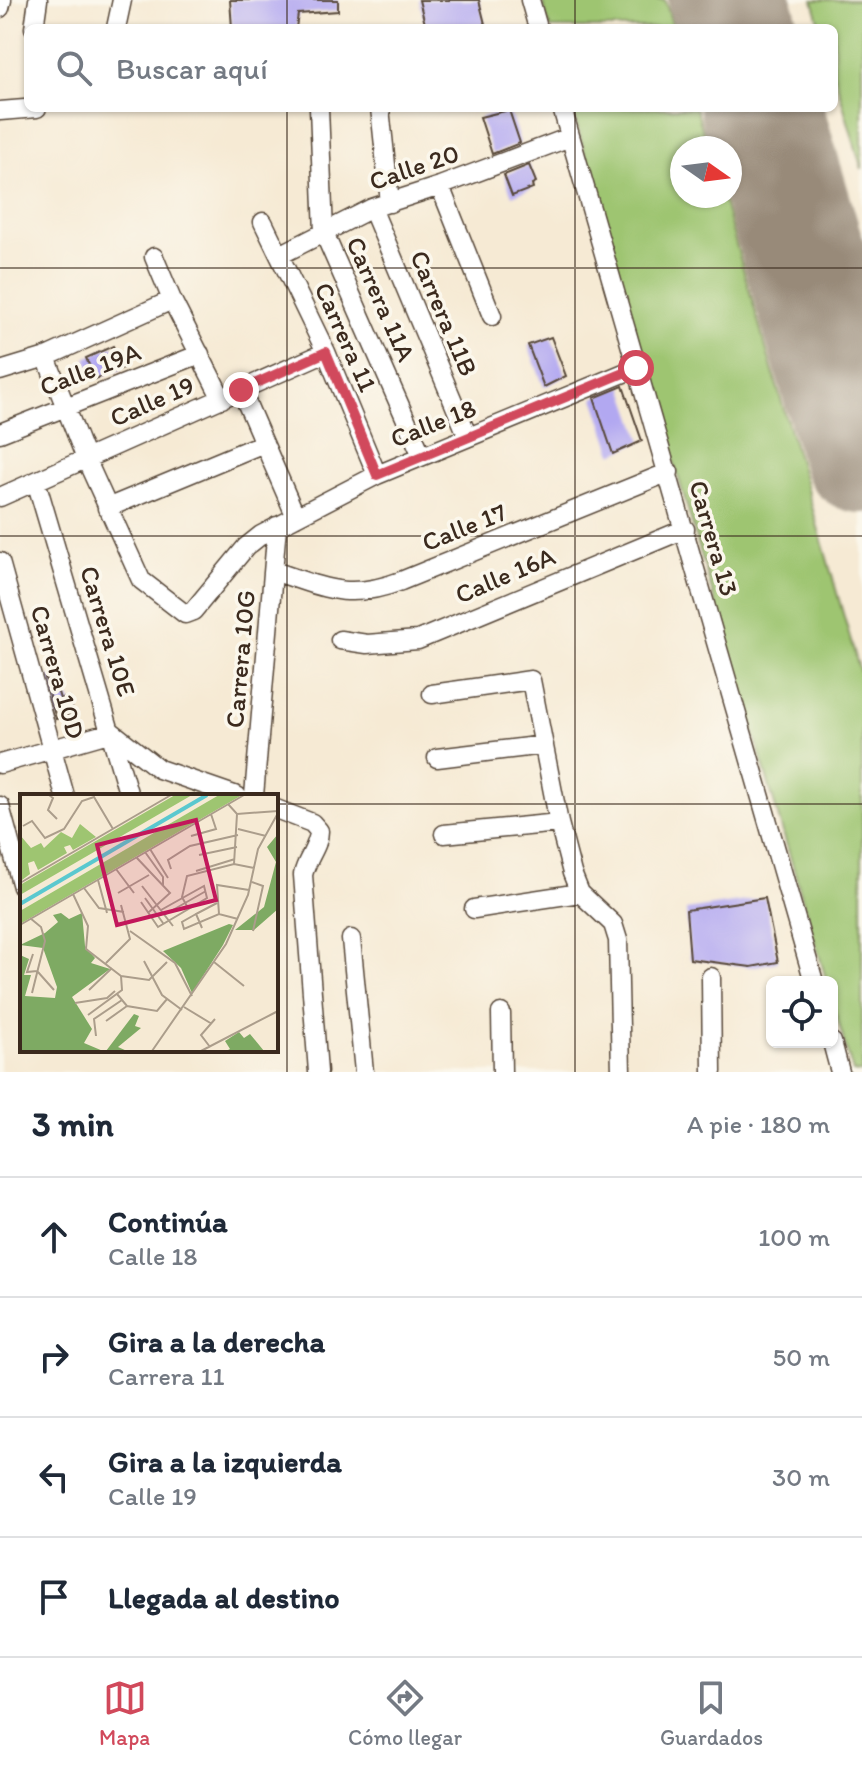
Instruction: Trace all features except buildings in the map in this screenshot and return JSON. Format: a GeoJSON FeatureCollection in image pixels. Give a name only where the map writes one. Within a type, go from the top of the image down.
{"type":"FeatureCollection","features":[{"type":"Feature","properties":{"kind":"street"},"geometry":{"type":"LineString","coordinates":[[0,8],[2,0]]}},
{"type":"Feature","properties":{"kind":"street"},"geometry":{"type":"LineString","coordinates":[[35,24],[38,0]]}},
{"type":"Feature","properties":{"kind":"street"},"geometry":{"type":"LineString","coordinates":[[117,24],[122,0]]}},
{"type":"Feature","properties":{"kind":"street"},"geometry":{"type":"LineString","coordinates":[[530,0],[537,24]]}},
{"type":"Feature","properties":{"kind":"street"},"geometry":{"type":"LineString","coordinates":[[0,111],[24,109]]}},
{"type":"Feature","properties":{"kind":"street","name":"Carrera 11A"},"geometry":{"type":"LineString","coordinates":[[319,112],[324,233],[422,456]]}},
{"type":"Feature","properties":{"kind":"street"},"geometry":{"type":"LineString","coordinates":[[380,112],[390,203]]}},
{"type":"Feature","properties":{"kind":"street","name":"Carrera 13"},"geometry":{"type":"LineString","coordinates":[[563,112],[812,976]]}},
{"type":"Feature","properties":{"kind":"street","name":"Calle 20"},"geometry":{"type":"LineString","coordinates":[[280,255],[372,208],[570,137]]}},
{"type":"Feature","properties":{"kind":"street"},"geometry":{"type":"LineString","coordinates":[[440,186],[492,316]]}},
{"type":"Feature","properties":{"kind":"street","name":"Carrera 11B"},"geometry":{"type":"LineString","coordinates":[[372,208],[468,437]]}},
{"type":"Feature","properties":{"kind":"street","name":"Carrera 11"},"geometry":{"type":"LineString","coordinates":[[263,222],[326,352],[377,475]]}},
{"type":"Feature","properties":{"kind":"street"},"geometry":{"type":"LineString","coordinates":[[154,257],[222,399]]}},
{"type":"Feature","properties":{"kind":"street"},"geometry":{"type":"LineString","coordinates":[[0,371],[46,357],[172,300]]}},
{"type":"Feature","properties":{"kind":"street","name":"Calle 19"},"geometry":{"type":"LineString","coordinates":[[0,497],[326,352]]}},
{"type":"Feature","properties":{"kind":"street","name":"Calle 19A"},"geometry":{"type":"LineString","coordinates":[[0,433],[200,354]]}},
{"type":"Feature","properties":{"kind":"street"},"geometry":{"type":"LineString","coordinates":[[46,357],[107,508],[264,443]]}},
{"type":"Feature","properties":{"kind":"street","name":"Calle 18"},"geometry":{"type":"LineString","coordinates":[[107,508],[141,580],[183,614],[193,611],[252,541],[277,526],[377,475],[636,368]]}},
{"type":"Feature","properties":{"kind":"street"},"geometry":{"type":"LineString","coordinates":[[241,390],[296,517]]}},
{"type":"Feature","properties":{"kind":"street","name":"Calle 17"},"geometry":{"type":"LineString","coordinates":[[274,571],[335,591],[366,592],[401,581],[669,472]]}},
{"type":"Feature","properties":{"kind":"street","name":"Carrera 10E"},"geometry":{"type":"LineString","coordinates":[[36,481],[128,794]]}},
{"type":"Feature","properties":{"kind":"street","name":"Carrera 10G"},"geometry":{"type":"LineString","coordinates":[[254,794],[277,526]]}},
{"type":"Feature","properties":{"kind":"street","name":"Calle 16A"},"geometry":{"type":"LineString","coordinates":[[340,640],[367,644],[418,640],[685,529]]}},
{"type":"Feature","properties":{"kind":"street","name":"Carrera 10D"},"geometry":{"type":"LineString","coordinates":[[0,562],[64,794]]}},
{"type":"Feature","properties":{"kind":"street"},"geometry":{"type":"LineString","coordinates":[[432,694],[531,680],[559,823],[580,893],[613,924],[618,940],[621,1072]]}},
{"type":"Feature","properties":{"kind":"street"},"geometry":{"type":"LineString","coordinates":[[0,764],[112,732],[159,769],[231,794]]}},
{"type":"Feature","properties":{"kind":"street"},"geometry":{"type":"LineString","coordinates":[[437,758],[544,745]]}},
{"type":"Feature","properties":{"kind":"street"},"geometry":{"type":"LineString","coordinates":[[0,806],[20,880]]}},
{"type":"Feature","properties":{"kind":"street"},"geometry":{"type":"LineString","coordinates":[[278,810],[312,823],[319,831],[303,875],[318,1072]]}},
{"type":"Feature","properties":{"kind":"street"},"geometry":{"type":"LineString","coordinates":[[444,834],[559,823]]}},
{"type":"Feature","properties":{"kind":"street"},"geometry":{"type":"LineString","coordinates":[[474,909],[580,893]]}},
{"type":"Feature","properties":{"kind":"street"},"geometry":{"type":"LineString","coordinates":[[351,939],[364,1072]]}},
{"type":"Feature","properties":{"kind":"street"},"geometry":{"type":"LineString","coordinates":[[711,977],[712,1072]]}},
{"type":"Feature","properties":{"kind":"street"},"geometry":{"type":"LineString","coordinates":[[501,1013],[502,1072]]}},
{"type":"Feature","properties":{"kind":"street"},"geometry":{"type":"LineString","coordinates":[[834,1048],[840,1072]]}},
{"type":"Feature","properties":{"kind":"green space"},"geometry":{"type":"Polygon","coordinates":[[[542,0],[665,0],[672,24],[549,24],[542,0]]]}},
{"type":"Feature","properties":{"kind":"green space"},"geometry":{"type":"Polygon","coordinates":[[[813,0],[862,0],[862,170],[838,87],[838,24],[820,24],[813,0]]]}},
{"type":"Feature","properties":{"kind":"green space"},"geometry":{"type":"Polygon","coordinates":[[[573,112],[697,112],[704,136],[670,136],[670,208],[725,208],[862,679],[862,1072],[853,1072],[838,1021],[838,976],[825,976],[573,112]]]}},
{"type":"Feature","properties":{"kind":"runway"},"geometry":{"type":"LineString","coordinates":[[729,0],[736,24]]}},
{"type":"Feature","properties":{"kind":"runway"},"geometry":{"type":"LineString","coordinates":[[762,112],[862,452]]}},
{"type":"Feature","properties":{"kind":"route"},"geometry":{"type":"LineString","coordinates":[[241,390],[326,352],[377,475],[636,368]]}}]}
